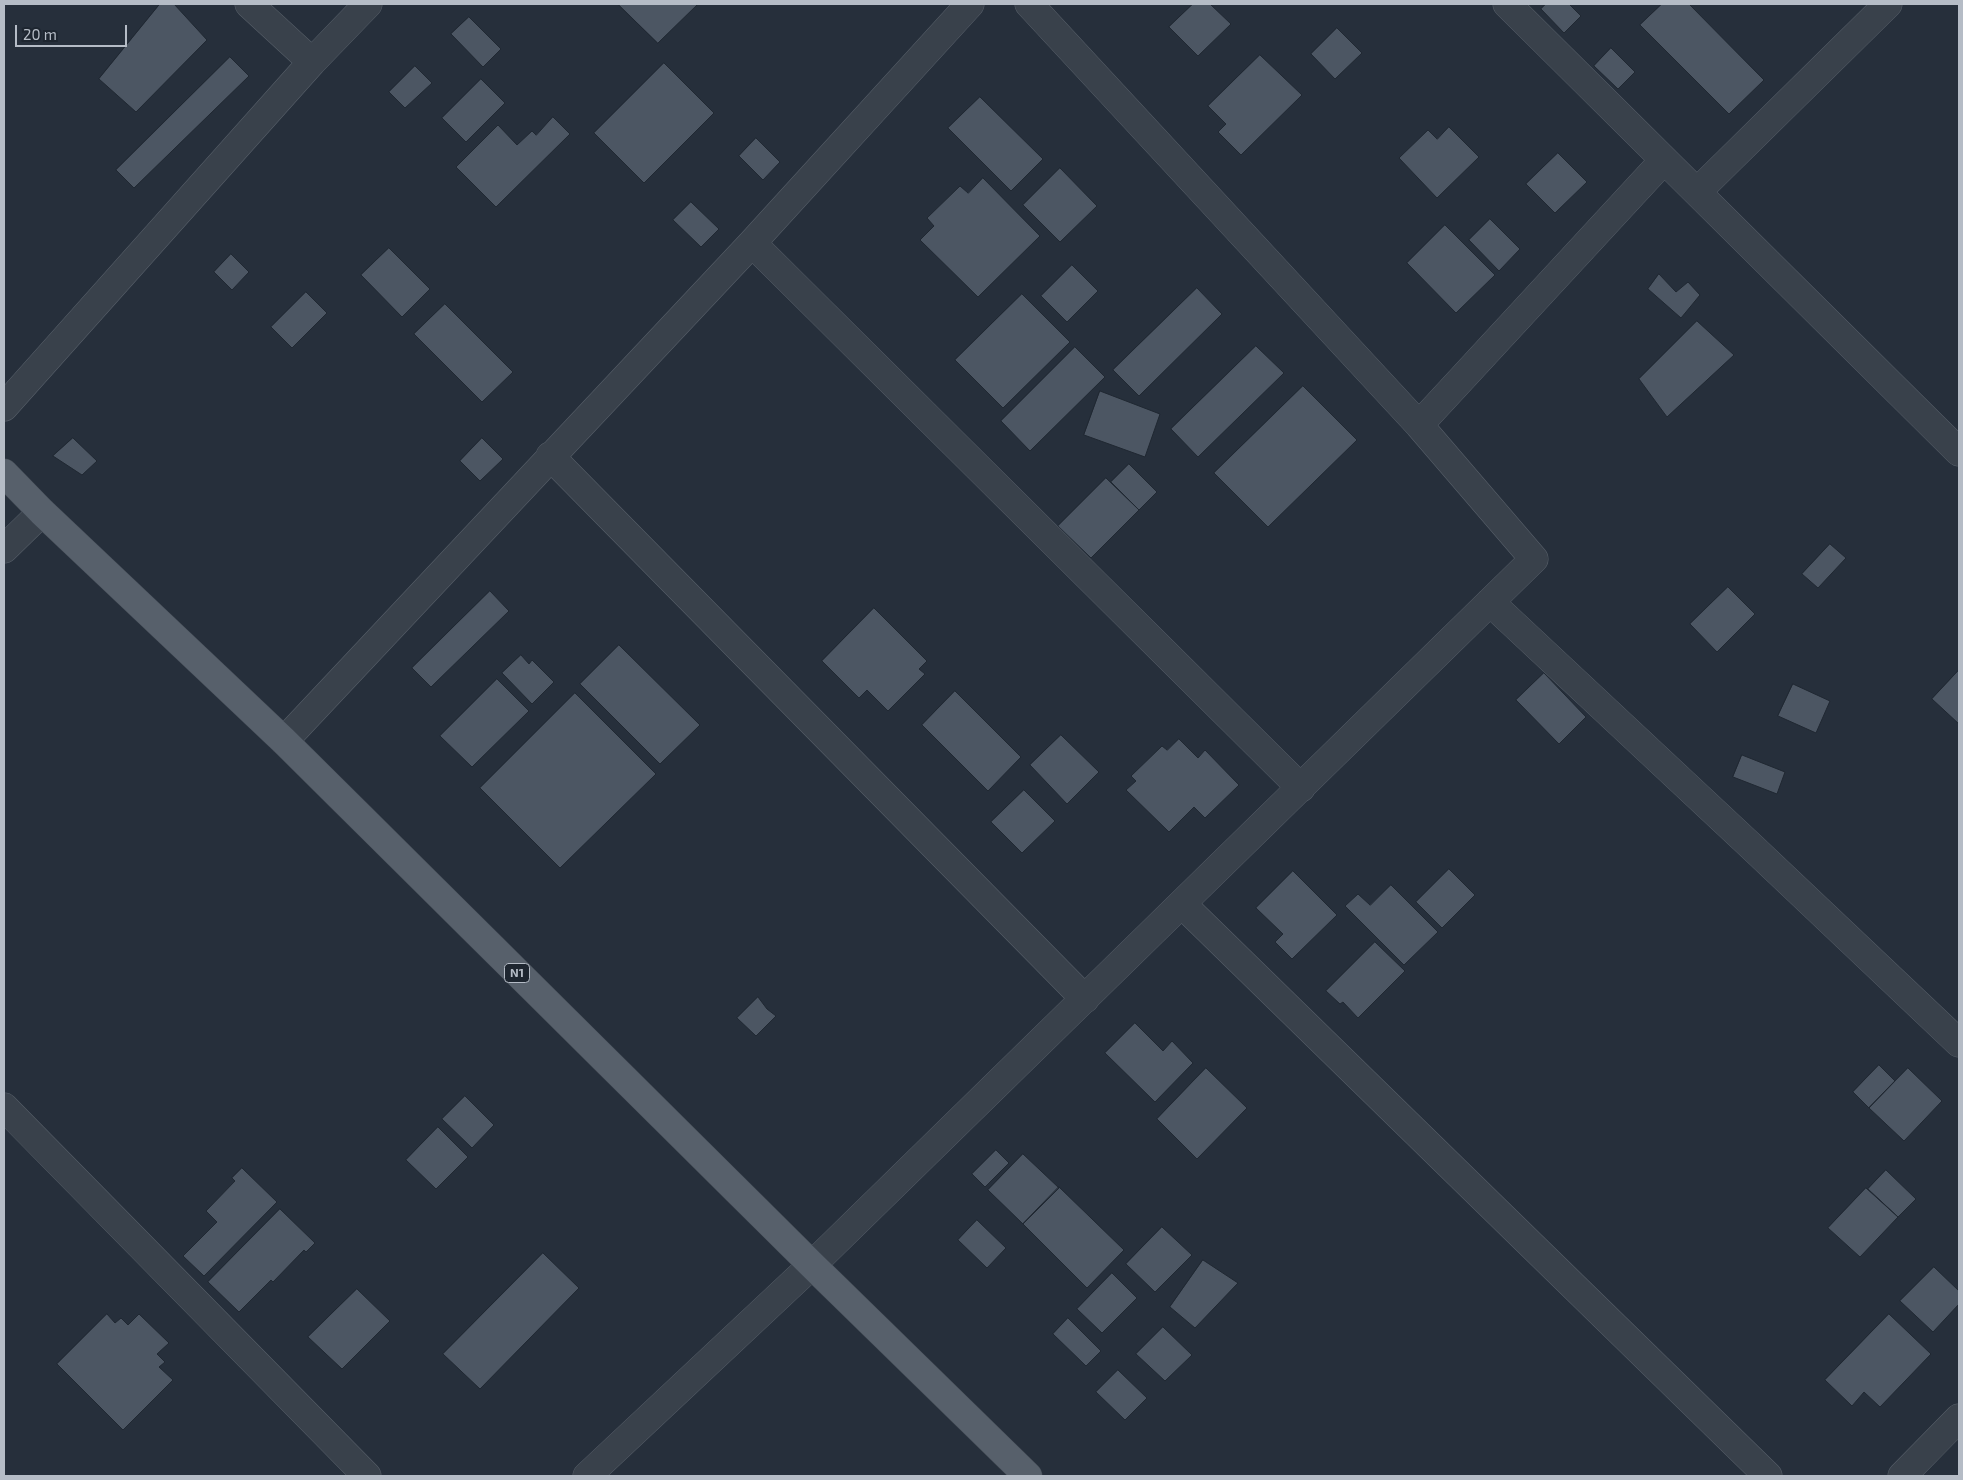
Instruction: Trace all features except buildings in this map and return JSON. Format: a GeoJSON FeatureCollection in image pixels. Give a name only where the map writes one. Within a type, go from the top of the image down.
{"type":"FeatureCollection","features":[{"type":"Feature","properties":{"kind":"main road","name":"N1"},"geometry":{"type":"LineString","coordinates":[[4,473],[42,512],[284,741],[812,1265],[1028,1476]]}},
{"type":"Feature","properties":{"kind":"street"},"geometry":{"type":"LineString","coordinates":[[249,4],[312,62]]}},
{"type":"Feature","properties":{"kind":"street"},"geometry":{"type":"LineString","coordinates":[[4,407],[312,62],[368,4]]}},
{"type":"Feature","properties":{"kind":"street"},"geometry":{"type":"LineString","coordinates":[[284,741],[752,243],[970,4]]}},
{"type":"Feature","properties":{"kind":"street"},"geometry":{"type":"LineString","coordinates":[[587,1476],[812,1265],[1534,559],[1419,425],[1029,4]]}},
{"type":"Feature","properties":{"kind":"street"},"geometry":{"type":"LineString","coordinates":[[1507,4],[1959,452]]}},
{"type":"Feature","properties":{"kind":"street"},"geometry":{"type":"LineString","coordinates":[[1696,192],[1888,4]]}},
{"type":"Feature","properties":{"kind":"street"},"geometry":{"type":"LineString","coordinates":[[1419,425],[1664,160]]}},
{"type":"Feature","properties":{"kind":"street"},"geometry":{"type":"LineString","coordinates":[[752,243],[1300,788]]}},
{"type":"Feature","properties":{"kind":"street"},"geometry":{"type":"LineString","coordinates":[[550,456],[1085,999]]}},
{"type":"Feature","properties":{"kind":"street"},"geometry":{"type":"LineString","coordinates":[[4,550],[42,512]]}},
{"type":"Feature","properties":{"kind":"street"},"geometry":{"type":"LineString","coordinates":[[1490,602],[1752,846],[1959,1043]]}},
{"type":"Feature","properties":{"kind":"street"},"geometry":{"type":"LineString","coordinates":[[1182,904],[1768,1476]]}},
{"type":"Feature","properties":{"kind":"street"},"geometry":{"type":"LineString","coordinates":[[4,1107],[367,1476]]}},
{"type":"Feature","properties":{"kind":"street"},"geometry":{"type":"LineString","coordinates":[[1902,1476],[1959,1418]]}}]}
